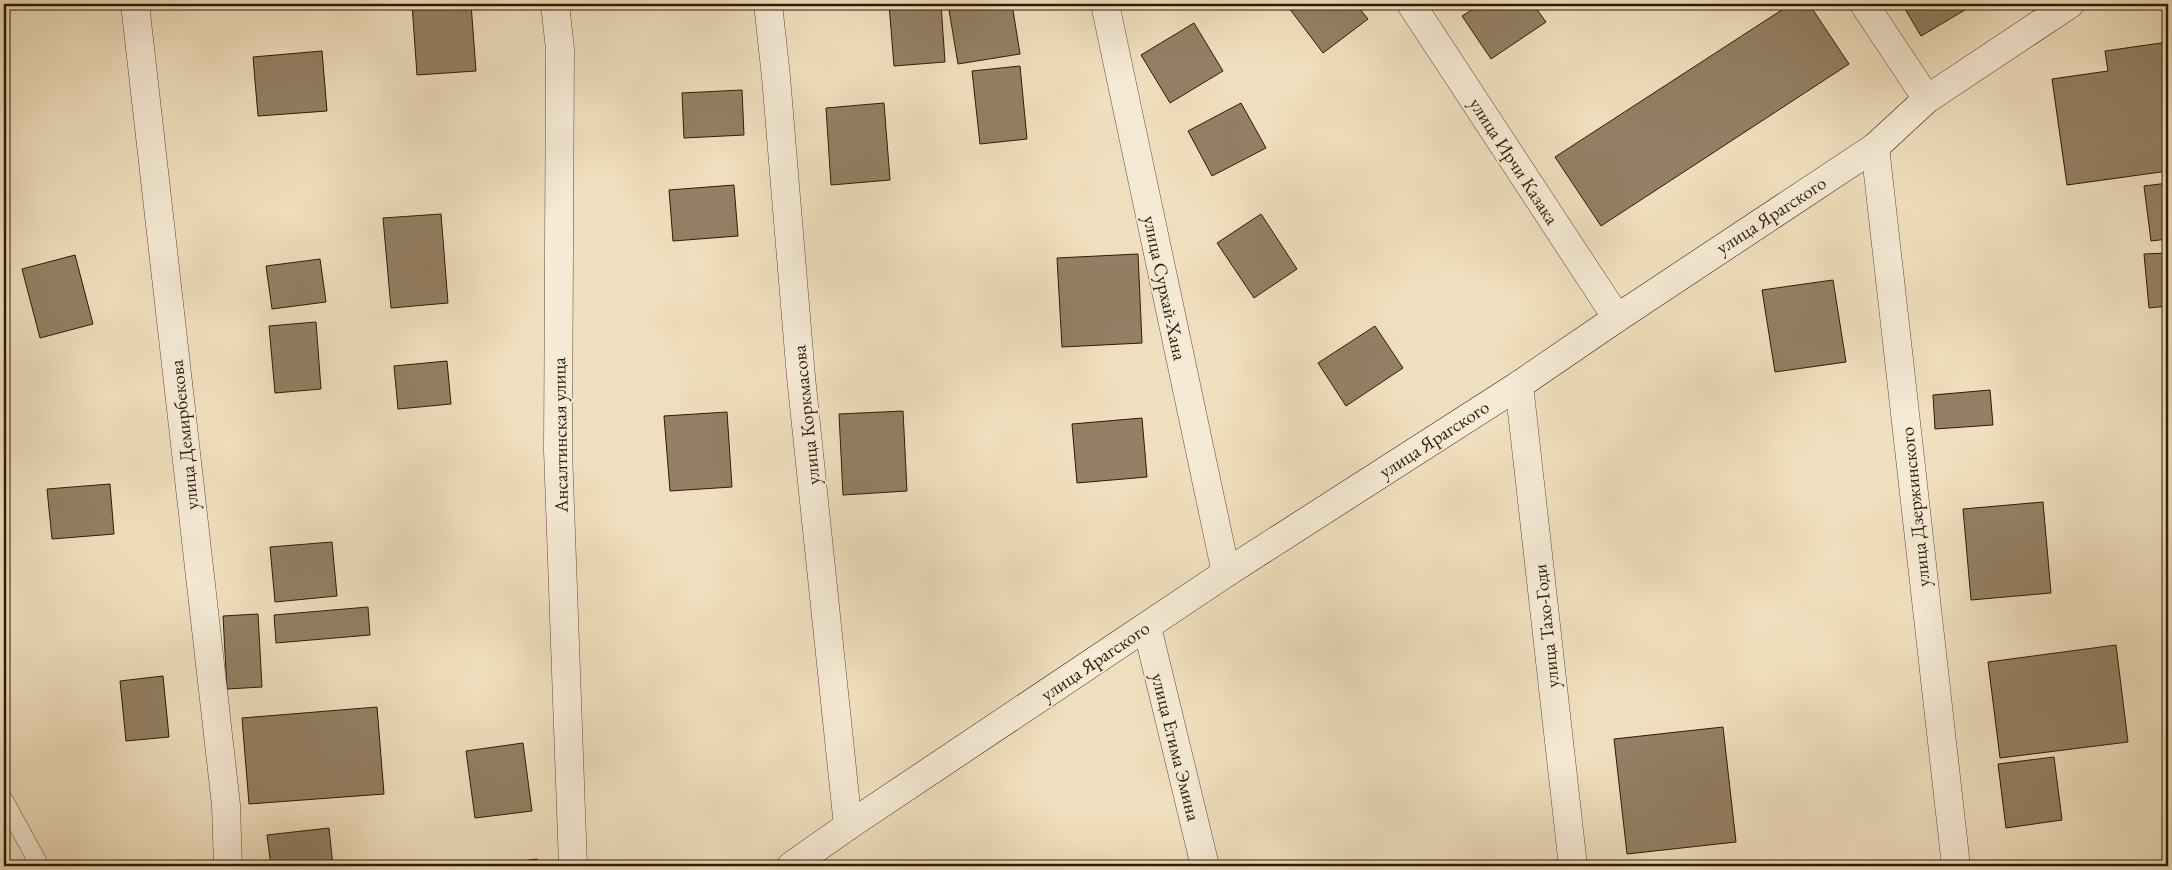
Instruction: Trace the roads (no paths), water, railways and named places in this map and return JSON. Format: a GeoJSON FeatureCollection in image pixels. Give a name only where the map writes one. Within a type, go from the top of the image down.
{"type":"FeatureCollection","features":[{"type":"Feature","properties":{"kind":"street","name":"улица Демирбекова"},"geometry":{"type":"LineString","coordinates":[[135,4],[226,805],[228,866]]}},
{"type":"Feature","properties":{"kind":"street","name":"Ансалтинская улица"},"geometry":{"type":"LineString","coordinates":[[555,4],[560,49],[558,450],[573,866]]}},
{"type":"Feature","properties":{"kind":"street","name":"улица Коркмасова"},"geometry":{"type":"LineString","coordinates":[[768,4],[777,86],[801,377],[848,826]]}},
{"type":"Feature","properties":{"kind":"street","name":"улица Сурхай-Хана"},"geometry":{"type":"LineString","coordinates":[[1105,4],[1226,573]]}},
{"type":"Feature","properties":{"kind":"street","name":"улица Ирчи Казака"},"geometry":{"type":"LineString","coordinates":[[1411,4],[1617,318]]}},
{"type":"Feature","properties":{"kind":"street"},"geometry":{"type":"LineString","coordinates":[[1864,4],[1928,99]]}},
{"type":"Feature","properties":{"kind":"street","name":"улица Ярагского"},"geometry":{"type":"LineString","coordinates":[[791,866],[1226,573],[1519,385],[1875,147],[1928,99],[2070,4]]}},
{"type":"Feature","properties":{"kind":"street","name":"улица Дзержинского"},"geometry":{"type":"LineString","coordinates":[[1875,147],[1956,866]]}},
{"type":"Feature","properties":{"kind":"street","name":"улица Тахо-Годи"},"geometry":{"type":"LineString","coordinates":[[1519,385],[1573,866]]}},
{"type":"Feature","properties":{"kind":"street","name":"улица Етима Эмина"},"geometry":{"type":"LineString","coordinates":[[1146,627],[1205,866]]}},
{"type":"Feature","properties":{"kind":"lane"},"geometry":{"type":"LineString","coordinates":[[4,800],[40,866]]}}]}
